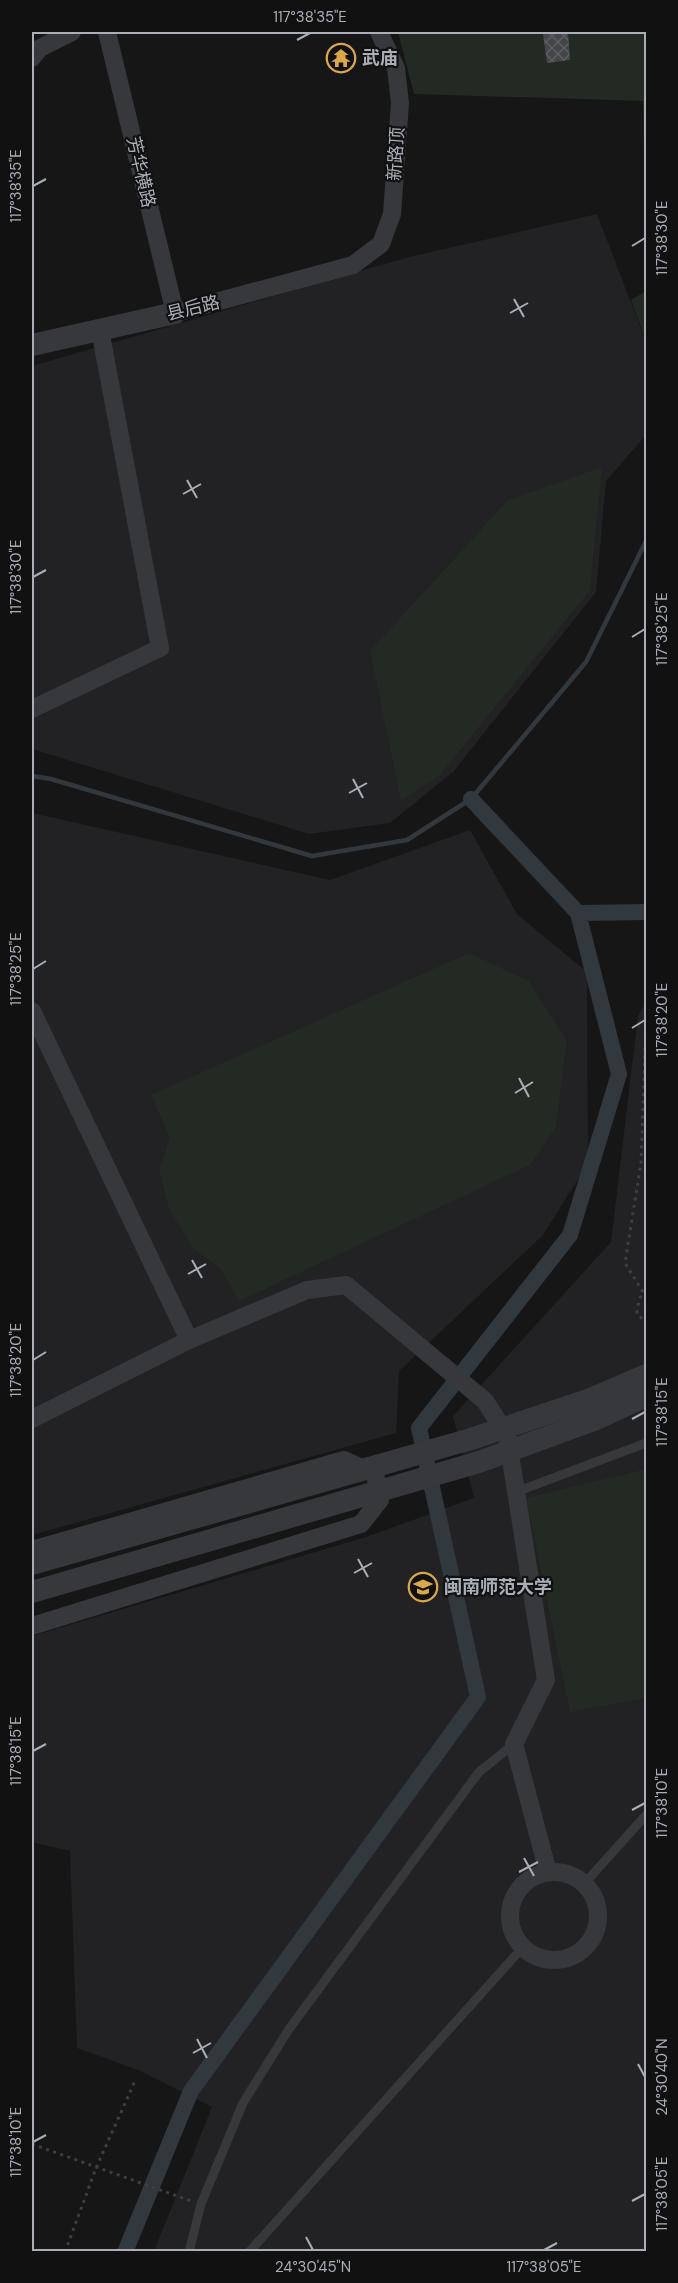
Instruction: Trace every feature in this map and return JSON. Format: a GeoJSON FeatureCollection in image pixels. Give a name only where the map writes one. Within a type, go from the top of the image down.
{"type":"FeatureCollection","features":[{"type":"Feature","properties":{"kind":"street"},"geometry":{"type":"LineString","coordinates":[[32,58],[40,48],[72,32]]}},
{"type":"Feature","properties":{"kind":"street","name":"芳华横路"},"geometry":{"type":"LineString","coordinates":[[107,32],[175,313]]}},
{"type":"Feature","properties":{"kind":"street","name":"新路顶"},"geometry":{"type":"LineString","coordinates":[[353,265],[381,244],[392,214],[400,103],[396,68],[379,32]]}},
{"type":"Feature","properties":{"kind":"street","name":"县后路"},"geometry":{"type":"LineString","coordinates":[[32,345],[175,313],[353,265]]}},
{"type":"Feature","properties":{"kind":"street"},"geometry":{"type":"LineString","coordinates":[[32,709],[160,648],[100,330]]}},
{"type":"Feature","properties":{"kind":"street"},"geometry":{"type":"LineString","coordinates":[[32,1011],[189,1340]]}},
{"type":"Feature","properties":{"kind":"street"},"geometry":{"type":"LineString","coordinates":[[32,1419],[189,1340],[307,1290],[346,1285],[484,1401],[507,1434],[546,1680],[514,1744],[548,1872]]}},
{"type":"Feature","properties":{"kind":"street"},"geometry":{"type":"LineString","coordinates":[[32,1564],[471,1439],[588,1400],[646,1375]]}},
{"type":"Feature","properties":{"kind":"street"},"geometry":{"type":"LineString","coordinates":[[32,1592],[479,1462],[594,1420],[646,1396]]}},
{"type":"Feature","properties":{"kind":"street"},"geometry":{"type":"LineString","coordinates":[[32,1550],[344,1460],[375,1474],[380,1500],[361,1524],[32,1626]]}},
{"type":"Feature","properties":{"kind":"street"},"geometry":{"type":"LineString","coordinates":[[548,1872],[567,1874],[584,1884],[597,1908],[597,1922],[593,1935],[585,1947],[574,1955],[561,1959],[547,1959],[534,1955],[514,1936],[510,1922],[510,1908],[523,1884],[534,1876],[548,1872]]}},
{"type":"Feature","properties":{"kind":"lane"},"geometry":{"type":"LineString","coordinates":[[516,1492],[646,1443]]}},
{"type":"Feature","properties":{"kind":"lane"},"geometry":{"type":"LineString","coordinates":[[189,2252],[201,2204],[243,2103],[289,2029],[479,1772],[514,1744]]}},
{"type":"Feature","properties":{"kind":"lane"},"geometry":{"type":"LineString","coordinates":[[584,1884],[646,1815]]}},
{"type":"Feature","properties":{"kind":"lane"},"geometry":{"type":"LineString","coordinates":[[249,2252],[523,1947]]}},
{"type":"Feature","properties":{"kind":"path"},"geometry":{"type":"LineString","coordinates":[[646,1023],[641,1163],[625,1263],[645,1291],[638,1302],[637,1313],[643,1320],[646,1320]]}},
{"type":"Feature","properties":{"kind":"path"},"geometry":{"type":"LineString","coordinates":[[641,1163],[646,1161]]}},
{"type":"Feature","properties":{"kind":"path"},"geometry":{"type":"LineString","coordinates":[[65,2252],[96,2168],[135,2081]]}},
{"type":"Feature","properties":{"kind":"path"},"geometry":{"type":"LineString","coordinates":[[32,2144],[201,2204]]}},
{"type":"Feature","properties":{"kind":"shaded area"},"geometry":{"type":"Polygon","coordinates":[[[398,32],[646,32],[646,283],[643,101],[414,94],[398,32]]]}},
{"type":"Feature","properties":{"kind":"shaded area"},"geometry":{"type":"Polygon","coordinates":[[[597,214],[646,342],[646,435],[606,481],[596,592],[453,772],[390,823],[309,834],[32,749],[32,366],[409,257],[597,214]]]}},
{"type":"Feature","properties":{"kind":"shaded area"},"geometry":{"type":"Polygon","coordinates":[[[646,291],[646,341],[631,300],[646,291]]]}},
{"type":"Feature","properties":{"kind":"shaded area"},"geometry":{"type":"Polygon","coordinates":[[[602,467],[590,590],[440,775],[401,801],[370,651],[508,500],[602,467]]]}},
{"type":"Feature","properties":{"kind":"shaded area"},"geometry":{"type":"Polygon","coordinates":[[[32,813],[330,880],[470,830],[517,914],[587,972],[588,1163],[543,1235],[399,1371],[396,1433],[32,1535],[32,813]]]}},
{"type":"Feature","properties":{"kind":"shaded area"},"geometry":{"type":"Polygon","coordinates":[[[469,953],[529,981],[567,1041],[556,1127],[530,1165],[239,1301],[219,1267],[194,1249],[169,1209],[159,1170],[170,1138],[151,1095],[469,953]]]}},
{"type":"Feature","properties":{"kind":"shaded area","name":"闽南师范大学"},"geometry":{"type":"Polygon","coordinates":[[[646,1001],[646,2251],[154,2251],[212,2107],[138,2070],[77,2048],[70,1851],[32,1842],[32,1636],[366,1537],[474,1498],[453,1416],[611,1242],[638,1016],[646,1001]]]}},
{"type":"Feature","properties":{"kind":"shaded area"},"geometry":{"type":"Polygon","coordinates":[[[646,1469],[646,1698],[570,1712],[526,1498],[646,1469]]]}},
{"type":"Feature","properties":{"kind":"building"},"geometry":{"type":"Polygon","coordinates":[[[568,32],[570,60],[547,63],[543,34],[568,32]]]}},
{"type":"Feature","properties":{"kind":"waterway"},"geometry":{"type":"LineString","coordinates":[[32,776],[51,779],[312,856],[407,840],[471,799],[586,662],[646,541]]}},
{"type":"Feature","properties":{"kind":"waterway"},"geometry":{"type":"LineString","coordinates":[[471,799],[578,913]]}},
{"type":"Feature","properties":{"kind":"waterway"},"geometry":{"type":"LineString","coordinates":[[125,2252],[191,2091],[478,1697],[419,1428],[570,1235],[619,1074],[578,913],[646,912]]}},
{"type":"Feature","properties":{"kind":"place","name":"武庙"},"geometry":{"type":"Point","coordinates":[341,58]}},
{"type":"Feature","properties":{"kind":"place","name":"闽南师范大学"},"geometry":{"type":"Point","coordinates":[423,1587]}}]}
